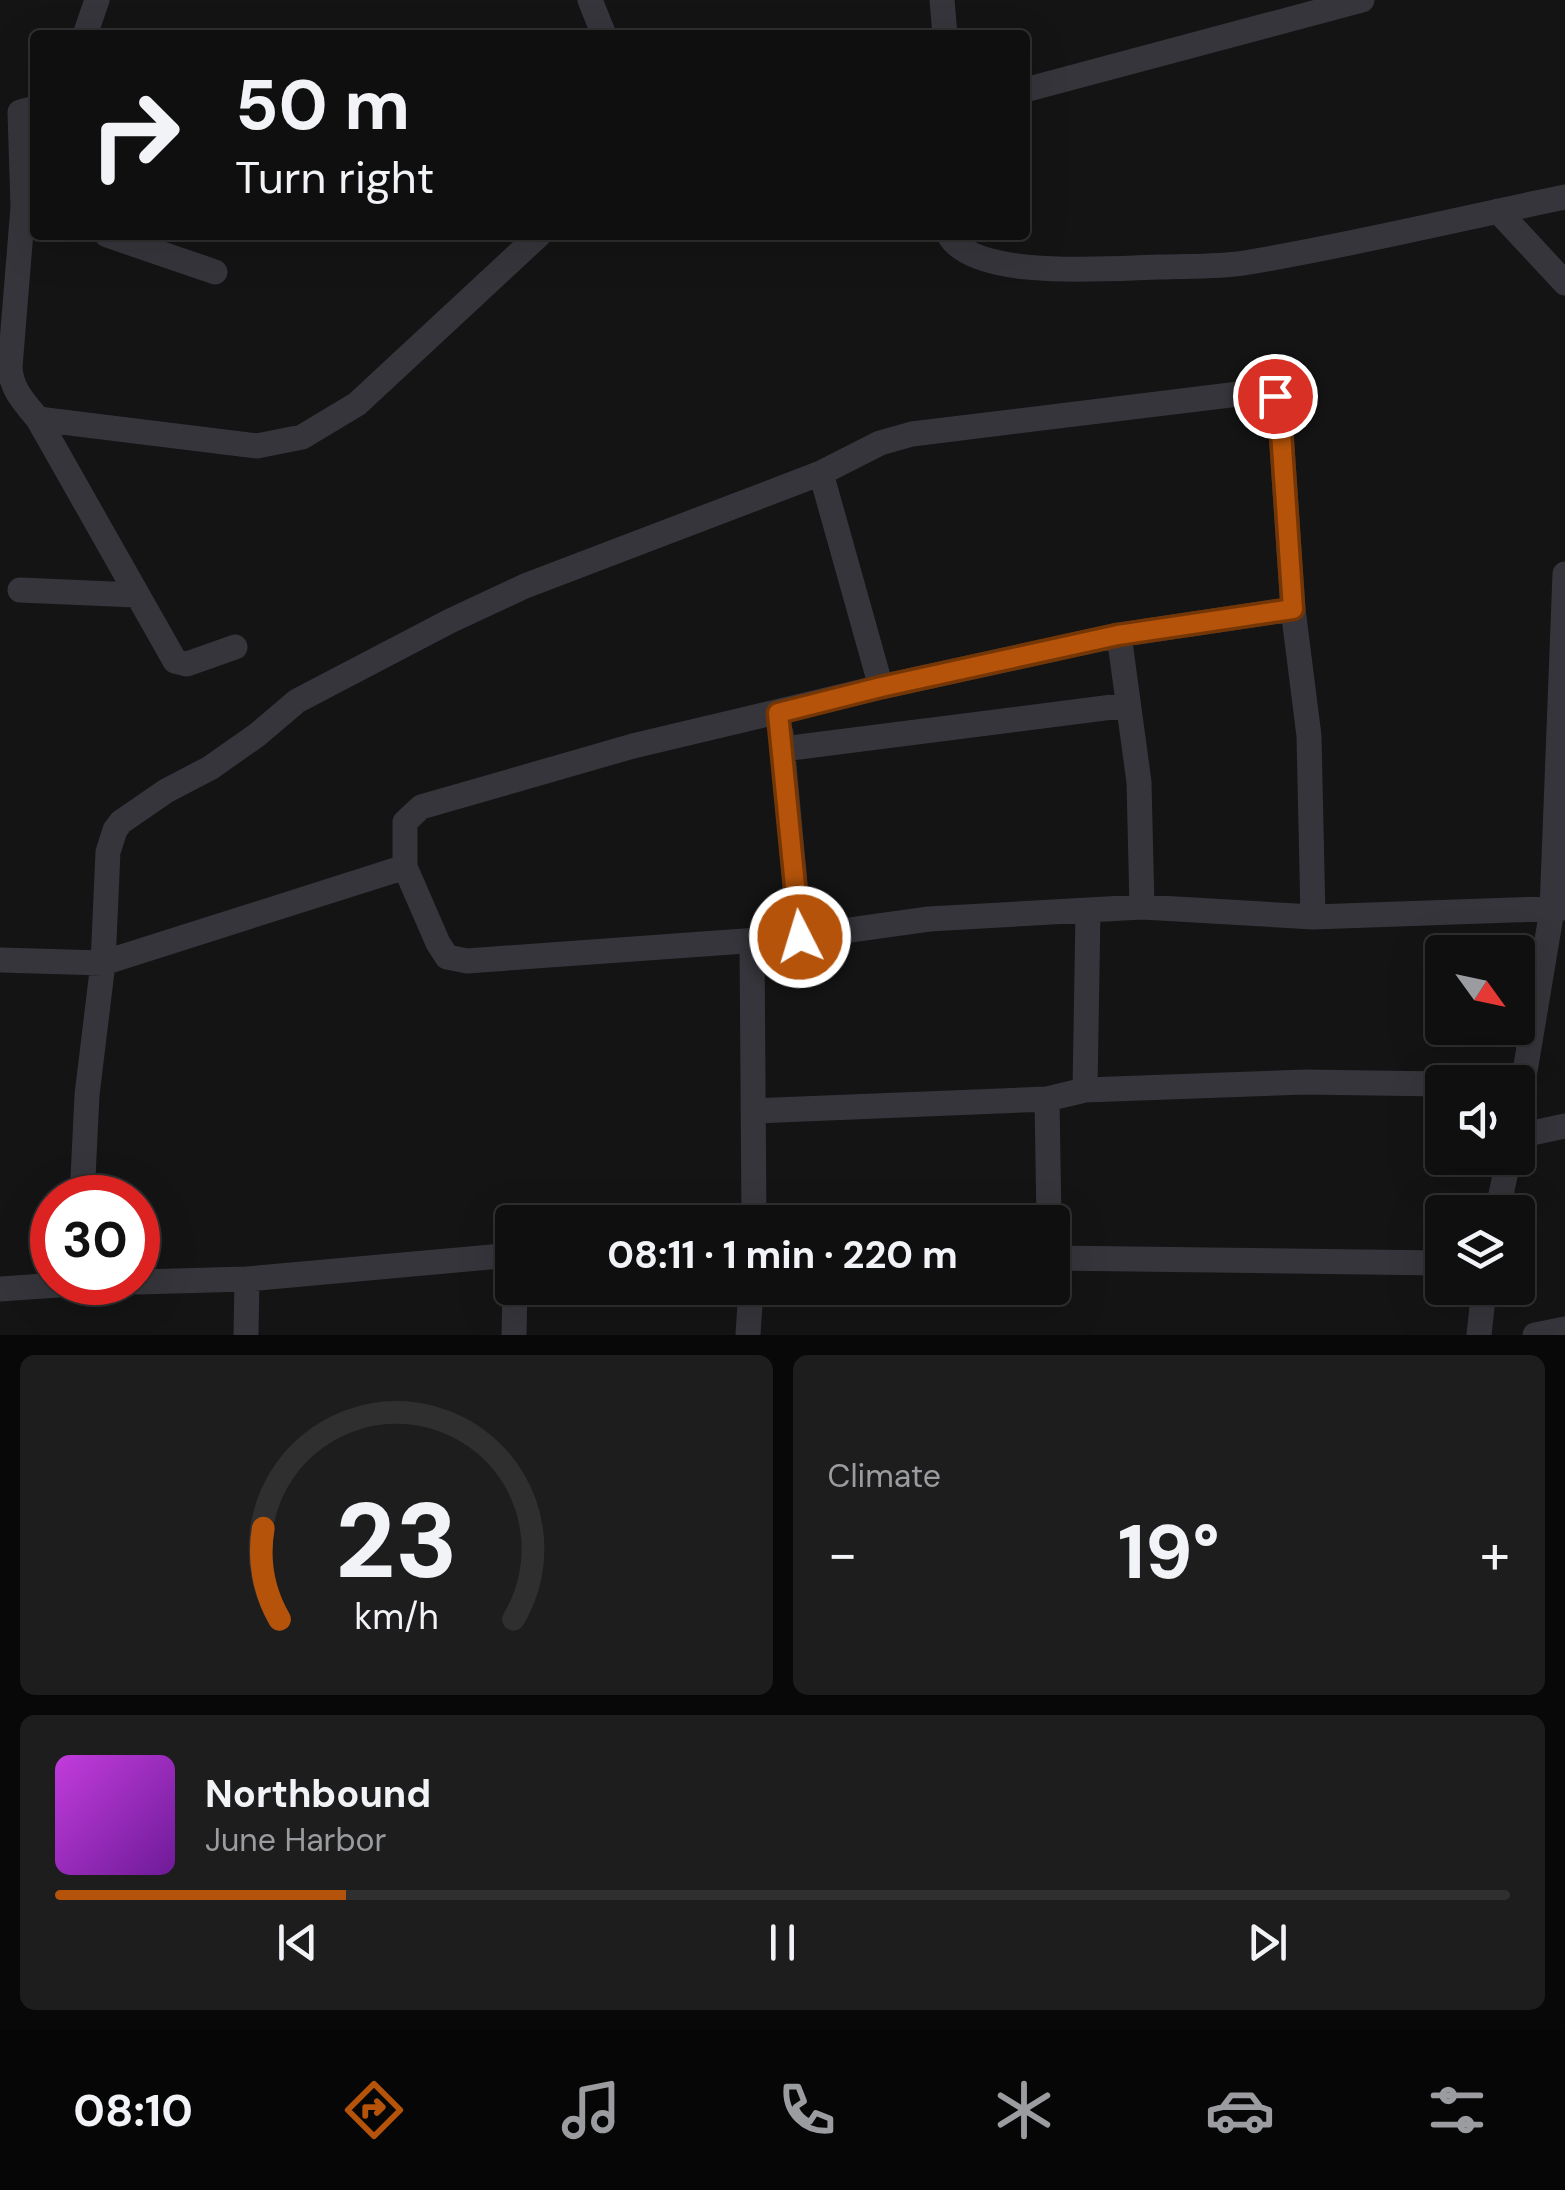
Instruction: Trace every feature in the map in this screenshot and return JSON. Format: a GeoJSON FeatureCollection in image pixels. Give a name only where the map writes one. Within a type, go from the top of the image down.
{"type":"FeatureCollection","features":[{"type":"Feature","properties":{"kind":"street"},"geometry":{"type":"LineString","coordinates":[[87,30],[97,0]]}},
{"type":"Feature","properties":{"kind":"street"},"geometry":{"type":"LineString","coordinates":[[580,0],[602,0]]}},
{"type":"Feature","properties":{"kind":"street"},"geometry":{"type":"LineString","coordinates":[[590,0],[602,30]]}},
{"type":"Feature","properties":{"kind":"street"},"geometry":{"type":"LineString","coordinates":[[942,0],[944,30]]}},
{"type":"Feature","properties":{"kind":"street"},"geometry":{"type":"LineString","coordinates":[[1030,89],[1362,0]]}},
{"type":"Feature","properties":{"kind":"street"},"geometry":{"type":"LineString","coordinates":[[18,109],[29,209],[10,380],[38,419],[175,661],[187,664],[235,647]]}},
{"type":"Feature","properties":{"kind":"street"},"geometry":{"type":"LineString","coordinates":[[951,240],[970,254],[1007,265],[1066,270],[1240,264],[1565,197]]}},
{"type":"Feature","properties":{"kind":"street"},"geometry":{"type":"LineString","coordinates":[[1498,211],[1565,283]]}},
{"type":"Feature","properties":{"kind":"street"},"geometry":{"type":"LineString","coordinates":[[122,240],[215,272]]}},
{"type":"Feature","properties":{"kind":"street"},"geometry":{"type":"LineString","coordinates":[[38,419],[257,446],[302,437],[357,404],[533,240]]}},
{"type":"Feature","properties":{"kind":"street"},"geometry":{"type":"LineString","coordinates":[[83,1175],[108,852],[121,822],[166,791],[210,768],[297,701],[450,621],[525,586],[820,473],[880,443],[912,434],[1270,392],[1279,402],[1293,609],[1309,736],[1313,917]]}},
{"type":"Feature","properties":{"kind":"street"},"geometry":{"type":"LineString","coordinates":[[820,473],[881,687]]}},
{"type":"Feature","properties":{"kind":"street"},"geometry":{"type":"LineString","coordinates":[[1524,1065],[1558,909],[1565,574]]}},
{"type":"Feature","properties":{"kind":"street"},"geometry":{"type":"LineString","coordinates":[[20,590],[136,596]]}},
{"type":"Feature","properties":{"kind":"street"},"geometry":{"type":"LineString","coordinates":[[1293,609],[1118,635],[881,687],[632,746],[421,806],[405,822],[405,867],[438,943],[448,957],[467,962],[800,937],[929,919],[1142,907],[1313,917],[1558,909]]}},
{"type":"Feature","properties":{"kind":"street"},"geometry":{"type":"LineString","coordinates":[[1118,635],[1138,782],[1142,907]]}},
{"type":"Feature","properties":{"kind":"street"},"geometry":{"type":"LineString","coordinates":[[783,750],[1128,705]]}},
{"type":"Feature","properties":{"kind":"street"},"geometry":{"type":"LineString","coordinates":[[778,713],[800,937]]}},
{"type":"Feature","properties":{"kind":"street"},"geometry":{"type":"LineString","coordinates":[[0,960],[102,963],[405,867]]}},
{"type":"Feature","properties":{"kind":"street"},"geometry":{"type":"LineString","coordinates":[[1085,1090],[1088,911]]}},
{"type":"Feature","properties":{"kind":"street"},"geometry":{"type":"LineString","coordinates":[[752,941],[754,1205]]}},
{"type":"Feature","properties":{"kind":"street"},"geometry":{"type":"LineString","coordinates":[[754,1111],[1047,1099],[1085,1090],[1306,1082],[1425,1084]]}},
{"type":"Feature","properties":{"kind":"street"},"geometry":{"type":"LineString","coordinates":[[1047,1099],[1050,1205]]}},
{"type":"Feature","properties":{"kind":"street"},"geometry":{"type":"LineString","coordinates":[[1535,1132],[1565,1126]]}},
{"type":"Feature","properties":{"kind":"street"},"geometry":{"type":"LineString","coordinates":[[160,1281],[247,1279],[495,1257]]}},
{"type":"Feature","properties":{"kind":"street"},"geometry":{"type":"LineString","coordinates":[[1070,1258],[1425,1263]]}},
{"type":"Feature","properties":{"kind":"street"},"geometry":{"type":"LineString","coordinates":[[246,1335],[247,1279]]}},
{"type":"Feature","properties":{"kind":"street"},"geometry":{"type":"LineString","coordinates":[[0,1288],[30,1286]]}},
{"type":"Feature","properties":{"kind":"street"},"geometry":{"type":"LineString","coordinates":[[514,1305],[514,1335]]}},
{"type":"Feature","properties":{"kind":"street"},"geometry":{"type":"LineString","coordinates":[[748,1335],[750,1305]]}},
{"type":"Feature","properties":{"kind":"street"},"geometry":{"type":"LineString","coordinates":[[1479,1335],[1482,1305]]}},
{"type":"Feature","properties":{"kind":"street"},"geometry":{"type":"LineString","coordinates":[[1535,1335],[1565,1329]]}},
{"type":"Feature","properties":{"kind":"route"},"geometry":{"type":"LineString","coordinates":[[800,937],[778,713],[1118,635],[1293,609],[1279,402],[1275,396]]}}]}
